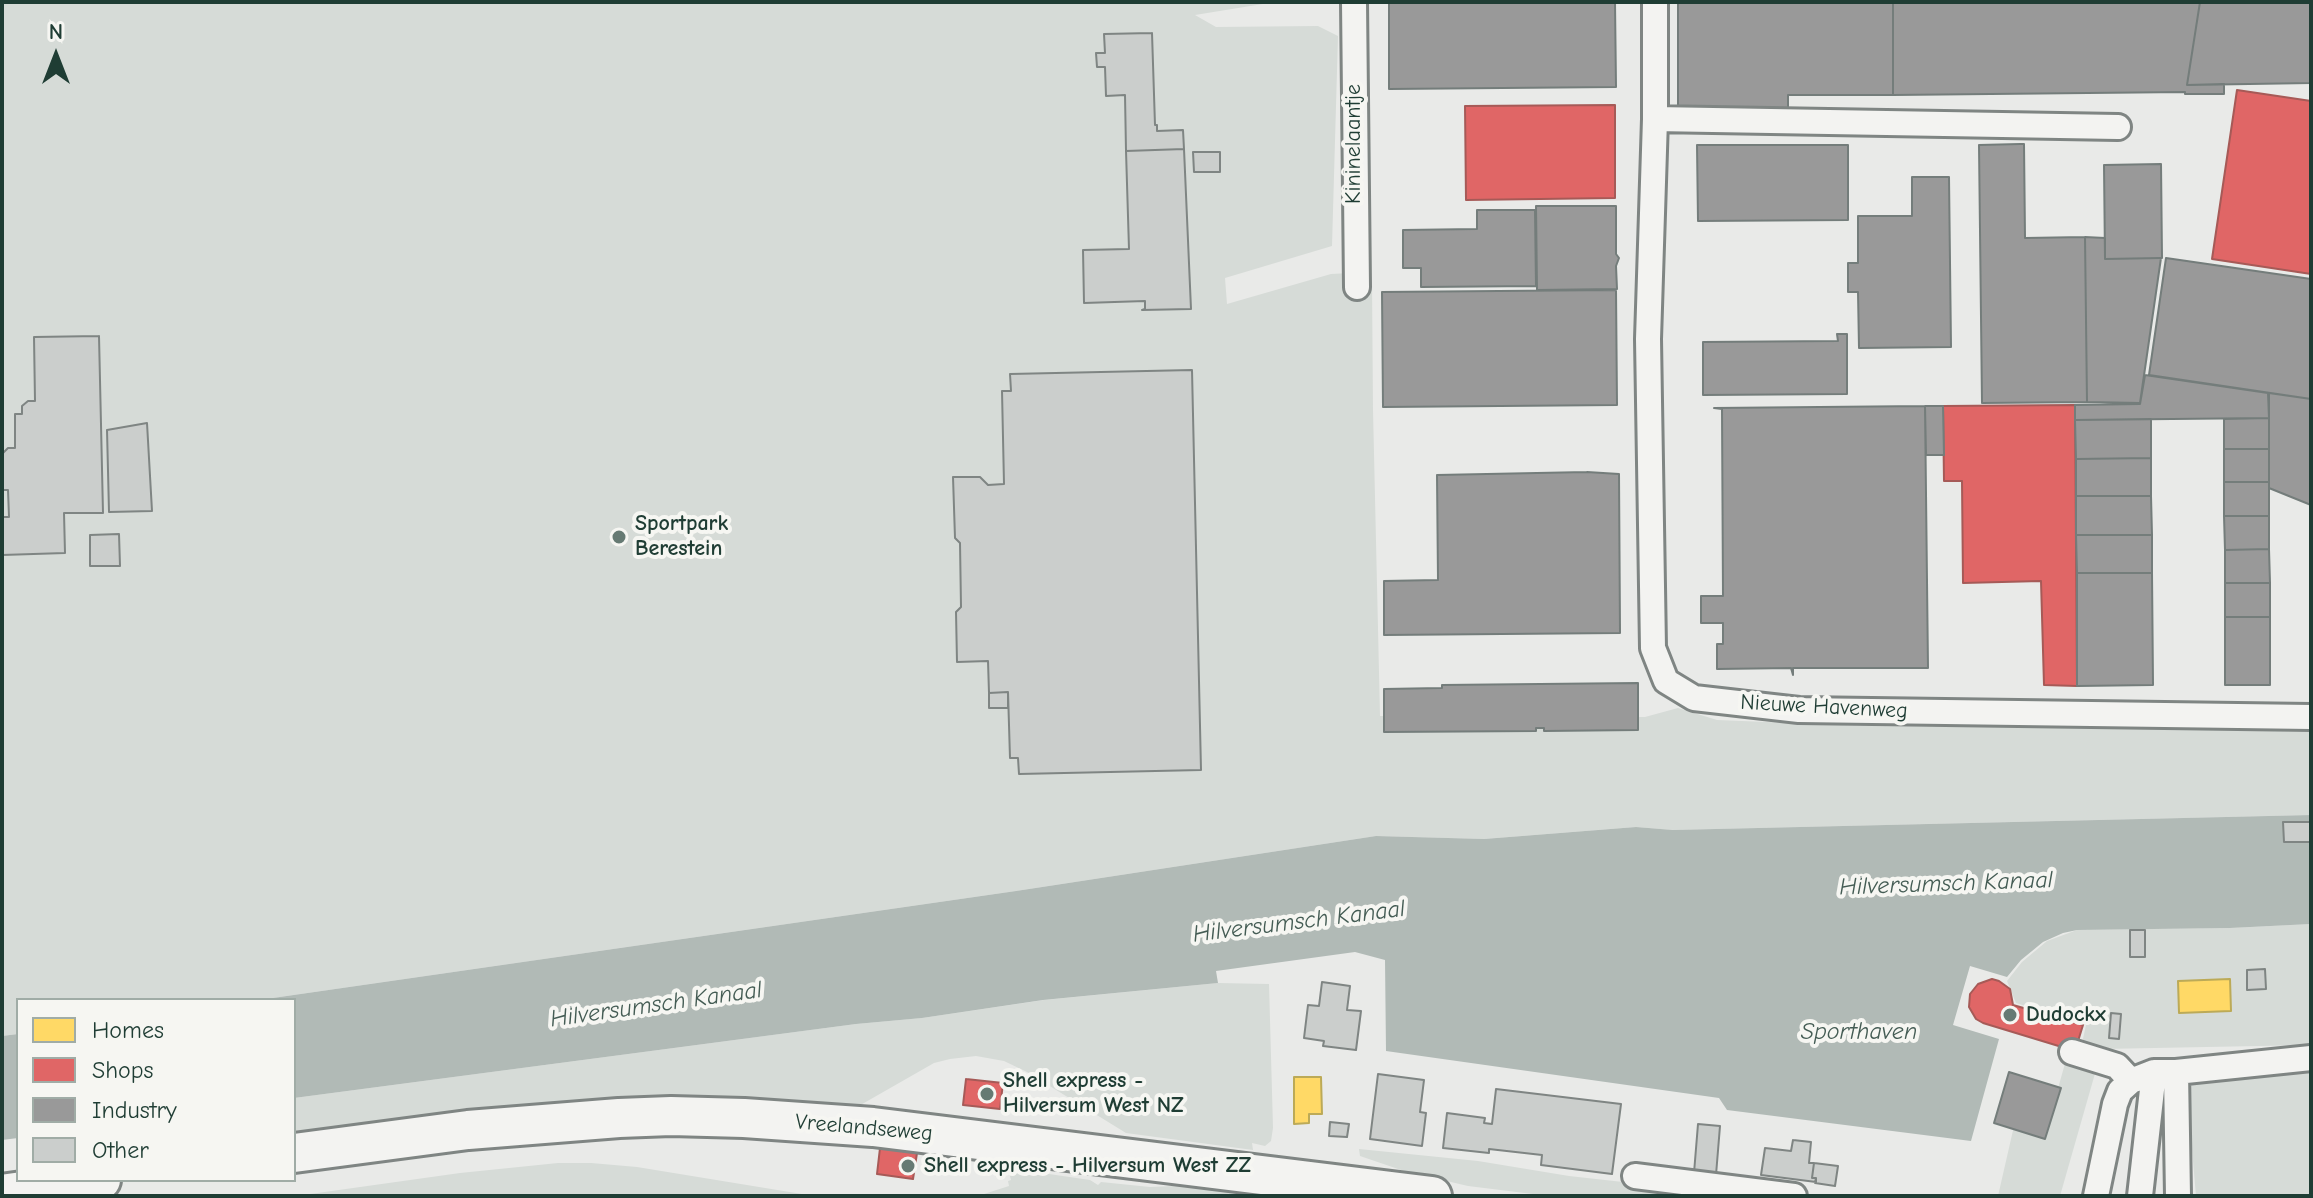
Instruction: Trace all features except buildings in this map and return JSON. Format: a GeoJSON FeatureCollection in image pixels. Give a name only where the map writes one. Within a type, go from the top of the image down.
{"type":"FeatureCollection","features":[{"type":"Feature","properties":{"kind":"main road","name":"Vreelandseweg"},"geometry":{"type":"LineString","coordinates":[[296,1153],[498,1127],[671,1116],[744,1118],[873,1127],[1432,1196]]}},
{"type":"Feature","properties":{"kind":"main road"},"geometry":{"type":"LineString","coordinates":[[2,1194],[87,1182]]}},
{"type":"Feature","properties":{"kind":"street","name":"Kininelaantje"},"geometry":{"type":"LineString","coordinates":[[1354,2],[1357,287]]}},
{"type":"Feature","properties":{"kind":"street","name":"Nieuwe Havenweg"},"geometry":{"type":"LineString","coordinates":[[1655,2],[1655,119],[1648,339],[1653,648],[1666,681],[1694,698],[1799,710],[2311,717]]}},
{"type":"Feature","properties":{"kind":"street"},"geometry":{"type":"LineString","coordinates":[[1655,119],[2118,127]]}},
{"type":"Feature","properties":{"kind":"street"},"geometry":{"type":"LineString","coordinates":[[2072,1052],[2117,1066],[2131,1081]]}},
{"type":"Feature","properties":{"kind":"street"},"geometry":{"type":"LineString","coordinates":[[2096,1196],[2115,1104],[2120,1091],[2131,1081],[2165,1072],[2311,1058]]}},
{"type":"Feature","properties":{"kind":"street"},"geometry":{"type":"LineString","coordinates":[[2140,1196],[2165,1072]]}},
{"type":"Feature","properties":{"kind":"street"},"geometry":{"type":"LineString","coordinates":[[2165,1072],[2178,1196]]}},
{"type":"Feature","properties":{"kind":"street"},"geometry":{"type":"LineString","coordinates":[[1635,1176],[1794,1196]]}},
{"type":"Feature","properties":{"kind":"shaded area","name":"Sportpark Berestein"},"geometry":{"type":"Polygon","coordinates":[[[2,2],[1275,2],[1195,15],[1216,27],[1318,26],[1338,36],[1332,246],[1225,278],[1227,304],[1331,274],[1369,272],[1372,283],[1380,716],[1645,717],[1678,708],[1717,720],[1867,726],[2311,732],[2311,815],[1673,830],[1636,827],[1484,839],[1376,836],[273,998],[16,998],[16,1034],[2,1036],[2,2]]]}},
{"type":"Feature","properties":{"kind":"shaded area"},"geometry":{"type":"Polygon","coordinates":[[[2311,924],[2311,1045],[2102,1049],[2060,1196],[1998,1196],[2014,1126],[2045,1134],[2070,1046],[2081,1048],[2086,1025],[2016,1003],[2007,981],[2022,962],[2047,941],[2077,930],[2311,924]]]}},
{"type":"Feature","properties":{"kind":"shaded area"},"geometry":{"type":"Polygon","coordinates":[[[1218,983],[1269,984],[1271,1141],[1265,1146],[1252,1143],[1253,1150],[1126,1133],[1027,1072],[1004,1061],[976,1056],[934,1063],[843,1115],[296,1139],[296,1098],[1044,1000],[1218,983]]]}},
{"type":"Feature","properties":{"kind":"shaded area"},"geometry":{"type":"Polygon","coordinates":[[[2311,1071],[2311,1196],[2196,1196],[2186,1080],[2311,1071]]]}},
{"type":"Feature","properties":{"kind":"shaded area"},"geometry":{"type":"Polygon","coordinates":[[[1359,1149],[1749,1196],[1549,1196],[1468,1186],[1404,1171],[1360,1156],[1359,1149]]]}},
{"type":"Feature","properties":{"kind":"shaded area"},"geometry":{"type":"Polygon","coordinates":[[[558,1163],[637,1167],[814,1196],[296,1196],[460,1173],[558,1163]]]}},
{"type":"Feature","properties":{"kind":"shaded area"},"geometry":{"type":"Polygon","coordinates":[[[1008,1168],[1090,1180],[1098,1185],[1101,1182],[1150,1187],[1221,1184],[1322,1196],[984,1196],[1009,1186],[1008,1168]]]}},
{"type":"Feature","properties":{"kind":"water"},"geometry":{"type":"Polygon","coordinates":[[[2311,815],[2311,924],[2077,930],[2043,942],[2021,960],[2007,977],[1970,966],[1953,1025],[1999,1039],[1971,1141],[1727,1110],[1719,1098],[1386,1051],[1385,960],[1355,952],[1216,971],[1218,983],[1043,1000],[296,1098],[296,998],[273,998],[1376,836],[1484,839],[1636,827],[1673,830],[2311,815]]]}},
{"type":"Feature","properties":{"kind":"water"},"geometry":{"type":"Polygon","coordinates":[[[16,1034],[16,1138],[2,1140],[2,1036],[16,1034]]]}},
{"type":"Feature","properties":{"kind":"place","name":"Sportpark Berestein"},"geometry":{"type":"Point","coordinates":[619,537]}},
{"type":"Feature","properties":{"kind":"place","name":"Dudockx"},"geometry":{"type":"Point","coordinates":[2010,1015]}},
{"type":"Feature","properties":{"kind":"place","name":"Shell express - Hilversum West NZ"},"geometry":{"type":"Point","coordinates":[987,1094]}},
{"type":"Feature","properties":{"kind":"place","name":"Shell express - Hilversum West ZZ"},"geometry":{"type":"Point","coordinates":[908,1166]}},
{"type":"Feature","properties":{"kind":"water label","name":"Hilversumsch Kanaal"},"geometry":{"type":"Point","coordinates":[1946,884]}},
{"type":"Feature","properties":{"kind":"water label","name":"Hilversumsch Kanaal"},"geometry":{"type":"Point","coordinates":[1299,922]}},
{"type":"Feature","properties":{"kind":"water label","name":"Hilversumsch Kanaal"},"geometry":{"type":"Point","coordinates":[656,1005]}},
{"type":"Feature","properties":{"kind":"water label","name":"Sporthaven"},"geometry":{"type":"Point","coordinates":[1859,1032]}}]}
